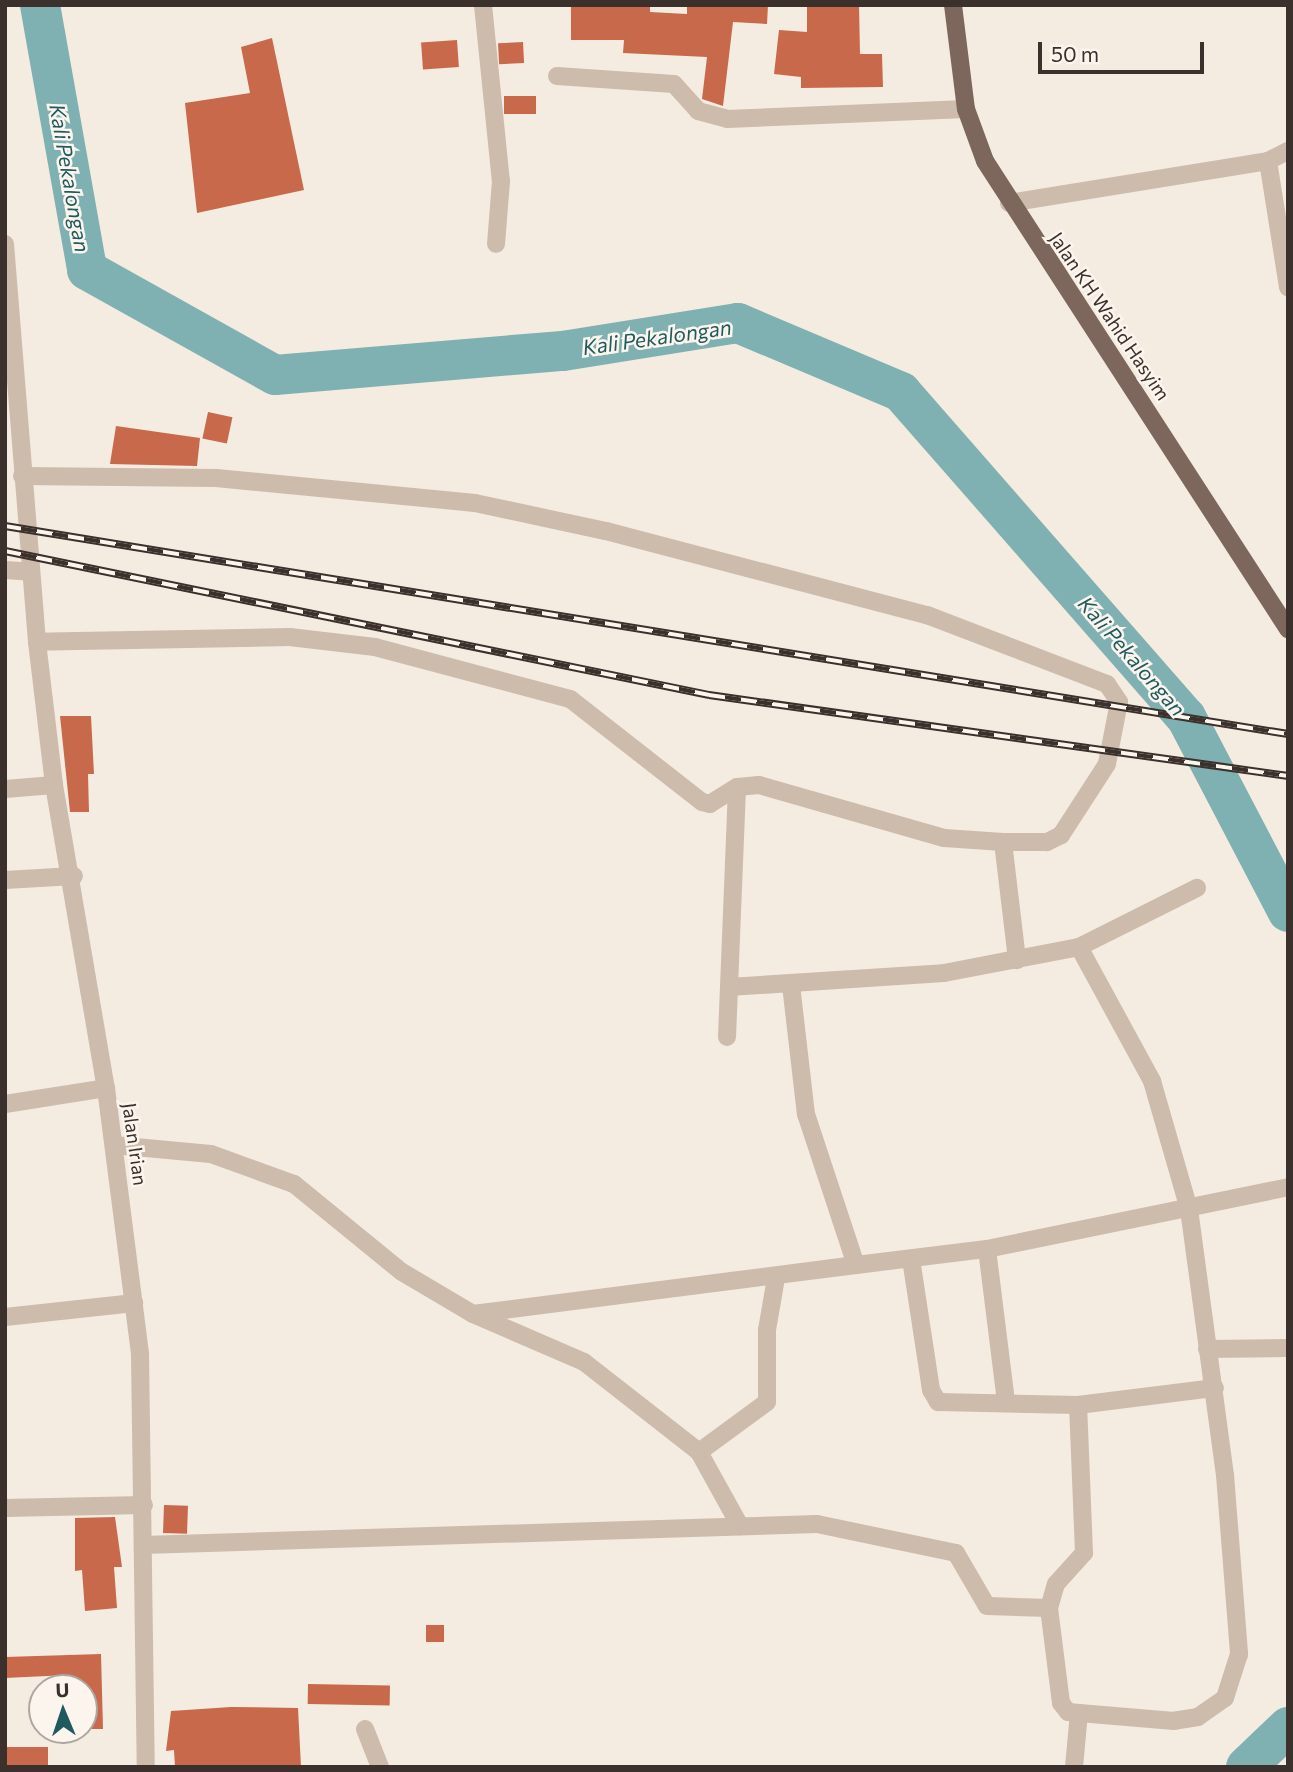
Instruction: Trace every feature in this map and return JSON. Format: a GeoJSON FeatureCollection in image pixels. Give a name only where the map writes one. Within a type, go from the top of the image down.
{"type":"FeatureCollection","features":[{"type":"Feature","properties":{"kind":"main road","name":"Jalan KH Wahid Hasyim"},"geometry":{"type":"LineString","coordinates":[[953,5],[966,109],[985,161],[1009,203],[1288,629]]}},
{"type":"Feature","properties":{"kind":"street"},"geometry":{"type":"LineString","coordinates":[[483,5],[501,181],[496,244]]}},
{"type":"Feature","properties":{"kind":"street"},"geometry":{"type":"LineString","coordinates":[[557,76],[674,84],[698,111],[727,119],[966,109]]}},
{"type":"Feature","properties":{"kind":"street"},"geometry":{"type":"LineString","coordinates":[[1009,203],[1268,161],[1288,151]]}},
{"type":"Feature","properties":{"kind":"street"},"geometry":{"type":"LineString","coordinates":[[1268,161],[1288,287]]}},
{"type":"Feature","properties":{"kind":"street","name":"Jalan Irian"},"geometry":{"type":"LineString","coordinates":[[5,244],[8,321],[26,531],[54,785],[74,876],[106,1088],[134,1303],[144,1505],[146,1767]]}},
{"type":"Feature","properties":{"kind":"street"},"geometry":{"type":"LineString","coordinates":[[22,476],[216,478],[475,503],[606,531],[927,615],[1107,684],[1119,702],[1101,774],[1054,840],[1003,842],[944,838],[759,785],[737,787],[710,804],[702,802],[570,699],[375,647],[290,637],[37,642]]}},
{"type":"Feature","properties":{"kind":"street"},"geometry":{"type":"LineString","coordinates":[[5,570],[31,572]]}},
{"type":"Feature","properties":{"kind":"street"},"geometry":{"type":"LineString","coordinates":[[5,789],[54,785]]}},
{"type":"Feature","properties":{"kind":"street"},"geometry":{"type":"LineString","coordinates":[[727,1037],[737,787]]}},
{"type":"Feature","properties":{"kind":"street"},"geometry":{"type":"LineString","coordinates":[[1003,842],[1017,960]]}},
{"type":"Feature","properties":{"kind":"street"},"geometry":{"type":"LineString","coordinates":[[5,880],[74,876]]}},
{"type":"Feature","properties":{"kind":"street"},"geometry":{"type":"LineString","coordinates":[[729,987],[944,973],[1079,947],[1197,888]]}},
{"type":"Feature","properties":{"kind":"street"},"geometry":{"type":"LineString","coordinates":[[1079,947],[1163,1105],[1189,1209],[1207,1349],[1215,1388],[1237,1605],[1239,1654],[1234,1683],[1217,1706],[1198,1717],[1174,1721],[1068,1712],[1061,1703],[1049,1608],[1056,1584],[1084,1553],[1079,1405]]}},
{"type":"Feature","properties":{"kind":"street"},"geometry":{"type":"LineString","coordinates":[[791,985],[806,1114],[856,1265]]}},
{"type":"Feature","properties":{"kind":"street"},"geometry":{"type":"LineString","coordinates":[[5,1104],[106,1088]]}},
{"type":"Feature","properties":{"kind":"street"},"geometry":{"type":"LineString","coordinates":[[114,1145],[211,1154],[294,1184],[402,1272],[473,1314],[584,1363],[699,1452],[740,1526]]}},
{"type":"Feature","properties":{"kind":"street"},"geometry":{"type":"LineString","coordinates":[[473,1314],[987,1250],[1288,1187]]}},
{"type":"Feature","properties":{"kind":"street"},"geometry":{"type":"LineString","coordinates":[[987,1250],[1006,1402]]}},
{"type":"Feature","properties":{"kind":"street"},"geometry":{"type":"LineString","coordinates":[[911,1259],[933,1398],[947,1405],[1006,1402],[1079,1405],[1215,1388]]}},
{"type":"Feature","properties":{"kind":"street"},"geometry":{"type":"LineString","coordinates":[[699,1452],[766,1402],[767,1330],[776,1278]]}},
{"type":"Feature","properties":{"kind":"street"},"geometry":{"type":"LineString","coordinates":[[5,1317],[134,1303]]}},
{"type":"Feature","properties":{"kind":"street"},"geometry":{"type":"LineString","coordinates":[[1207,1349],[1288,1348]]}},
{"type":"Feature","properties":{"kind":"street"},"geometry":{"type":"LineString","coordinates":[[5,1508],[144,1505]]}},
{"type":"Feature","properties":{"kind":"street"},"geometry":{"type":"LineString","coordinates":[[143,1545],[817,1524],[949,1551],[960,1558],[984,1605],[1049,1608]]}},
{"type":"Feature","properties":{"kind":"street"},"geometry":{"type":"LineString","coordinates":[[1074,1767],[1079,1713]]}},
{"type":"Feature","properties":{"kind":"street"},"geometry":{"type":"LineString","coordinates":[[365,1729],[380,1767]]}},
{"type":"Feature","properties":{"kind":"building"},"geometry":{"type":"Polygon","coordinates":[[[571,5],[650,5],[650,12],[687,14],[687,5],[768,5],[767,24],[733,22],[723,106],[702,99],[707,57],[623,53],[624,40],[571,40],[571,5]]]}},
{"type":"Feature","properties":{"kind":"building"},"geometry":{"type":"Polygon","coordinates":[[[807,5],[859,5],[860,54],[882,54],[883,87],[801,88],[801,77],[774,74],[779,30],[807,32],[807,5]]]}},
{"type":"Feature","properties":{"kind":"building"},"geometry":{"type":"Polygon","coordinates":[[[272,38],[304,190],[197,213],[185,103],[250,93],[241,47],[272,38]]]}},
{"type":"Feature","properties":{"kind":"building"},"geometry":{"type":"Polygon","coordinates":[[[457,40],[459,67],[423,69],[421,43],[457,40]]]}},
{"type":"Feature","properties":{"kind":"building"},"geometry":{"type":"Polygon","coordinates":[[[523,42],[524,63],[499,64],[498,43],[523,42]]]}},
{"type":"Feature","properties":{"kind":"building"},"geometry":{"type":"Polygon","coordinates":[[[504,96],[536,96],[536,114],[504,114],[504,96]]]}},
{"type":"Feature","properties":{"kind":"building"},"geometry":{"type":"Polygon","coordinates":[[[208,412],[232,417],[227,444],[202,438],[208,412]]]}},
{"type":"Feature","properties":{"kind":"building"},"geometry":{"type":"Polygon","coordinates":[[[116,426],[200,438],[197,466],[110,464],[116,426]]]}},
{"type":"Feature","properties":{"kind":"building"},"geometry":{"type":"Polygon","coordinates":[[[60,716],[91,716],[94,774],[88,774],[89,812],[70,812],[60,716]]]}},
{"type":"Feature","properties":{"kind":"building"},"geometry":{"type":"Polygon","coordinates":[[[164,1505],[188,1506],[187,1534],[163,1533],[164,1505]]]}},
{"type":"Feature","properties":{"kind":"building"},"geometry":{"type":"Polygon","coordinates":[[[115,1517],[122,1567],[114,1567],[117,1608],[85,1611],[82,1570],[75,1571],[75,1518],[115,1517]]]}},
{"type":"Feature","properties":{"kind":"building"},"geometry":{"type":"Polygon","coordinates":[[[426,1625],[444,1625],[444,1642],[426,1642],[426,1625]]]}},
{"type":"Feature","properties":{"kind":"building"},"geometry":{"type":"Polygon","coordinates":[[[101,1654],[103,1729],[98,1729],[98,1674],[28,1674],[28,1677],[5,1678],[5,1657],[101,1654]]]}},
{"type":"Feature","properties":{"kind":"building"},"geometry":{"type":"Polygon","coordinates":[[[308,1684],[390,1685],[390,1705],[308,1704],[308,1684]]]}},
{"type":"Feature","properties":{"kind":"building"},"geometry":{"type":"Polygon","coordinates":[[[231,1707],[298,1708],[301,1767],[175,1767],[174,1750],[166,1751],[171,1711],[231,1707]]]}},
{"type":"Feature","properties":{"kind":"building"},"geometry":{"type":"Polygon","coordinates":[[[5,1747],[48,1747],[48,1767],[5,1767],[5,1747]]]}},
{"type":"Feature","properties":{"kind":"waterway","name":"Kali Pekalongan"},"geometry":{"type":"LineString","coordinates":[[40,5],[87,270],[275,375],[563,351],[738,323],[901,392],[1186,717],[1288,912]]}},
{"type":"Feature","properties":{"kind":"waterway","name":"Kali Pekalongan"},"geometry":{"type":"LineString","coordinates":[[1246,1767],[1288,1727]]}},
{"type":"Feature","properties":{"kind":"railway"},"geometry":{"type":"LineString","coordinates":[[5,526],[1288,734]]}},
{"type":"Feature","properties":{"kind":"railway"},"geometry":{"type":"LineString","coordinates":[[5,551],[709,695],[1288,776]]}}]}
